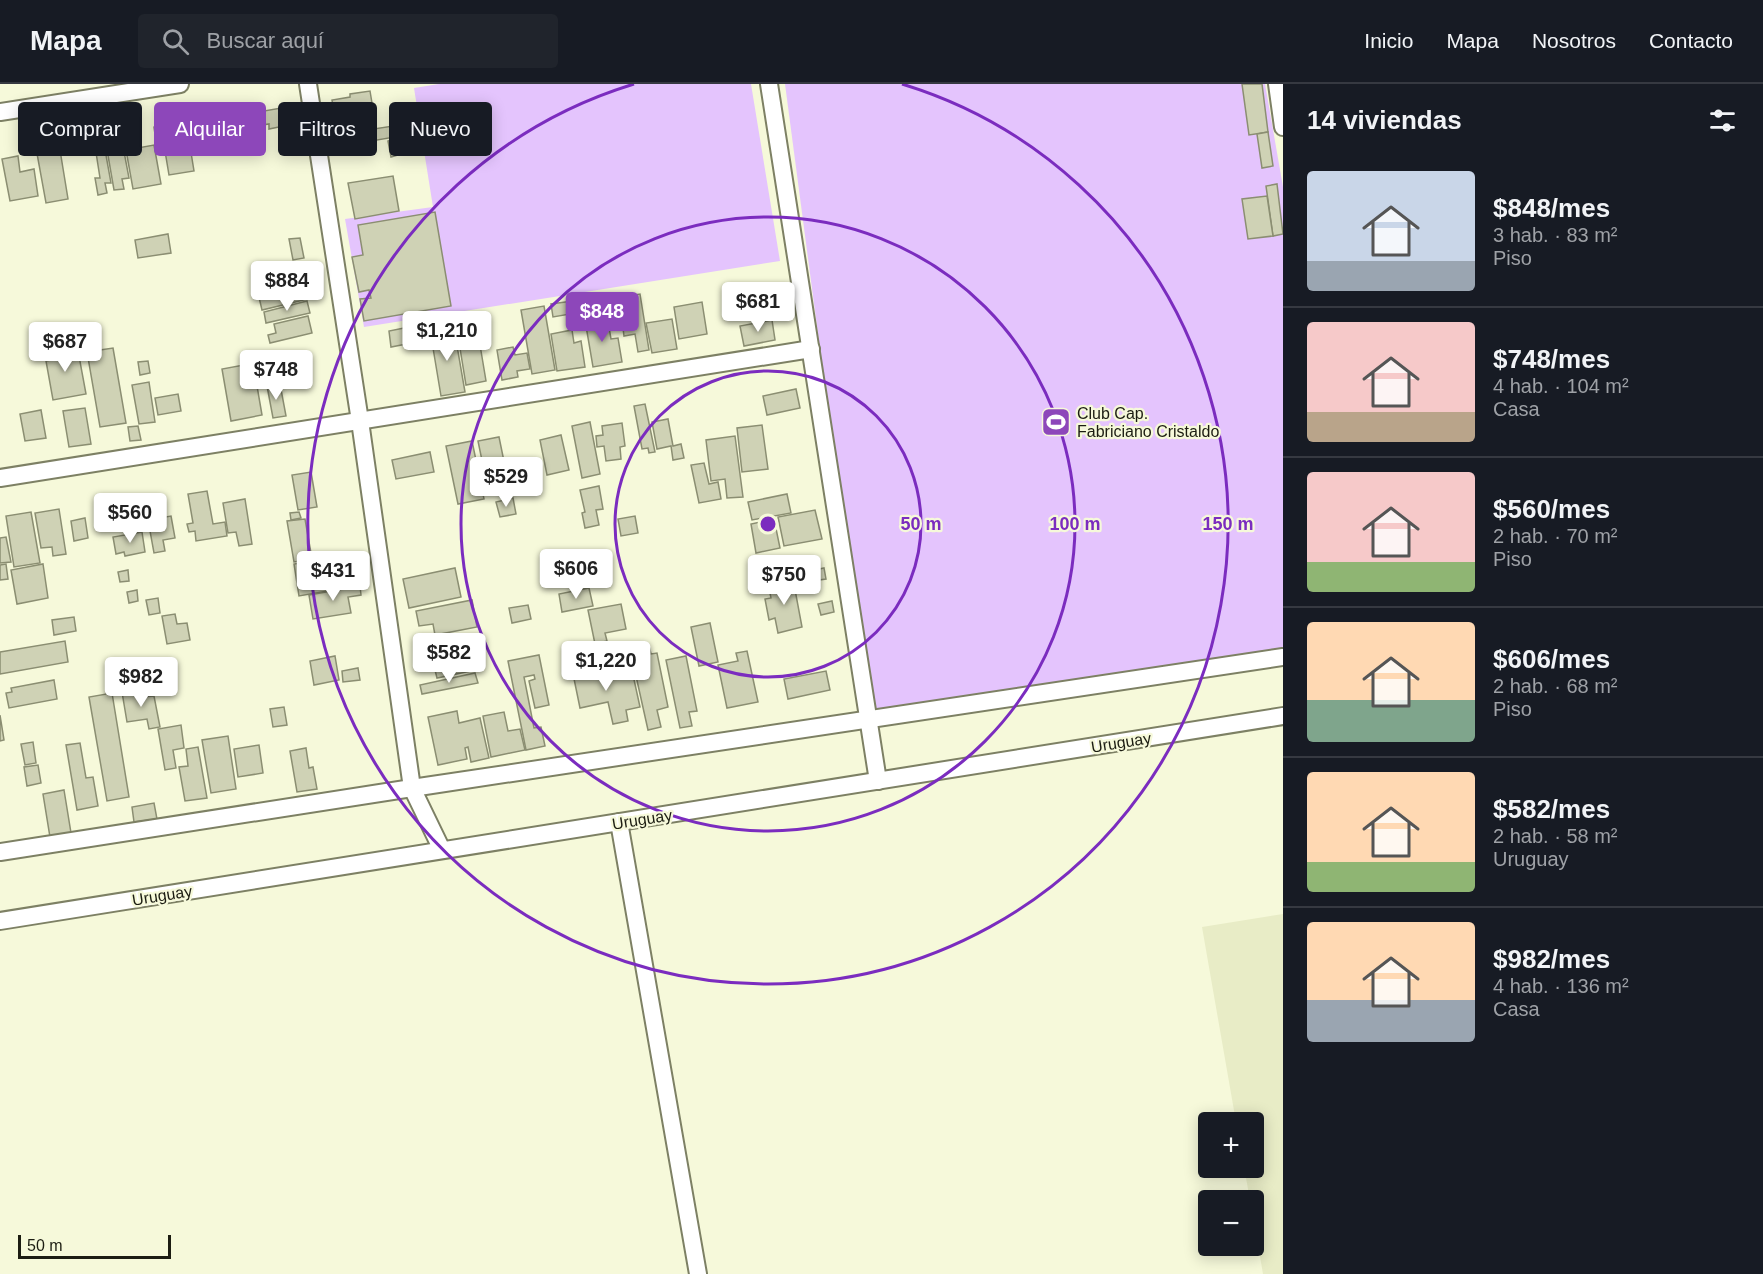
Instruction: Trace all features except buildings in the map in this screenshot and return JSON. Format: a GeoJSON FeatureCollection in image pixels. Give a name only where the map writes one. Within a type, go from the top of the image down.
{"type":"FeatureCollection","features":[{"type":"Feature","properties":{"kind":"street"},"geometry":{"type":"LineString","coordinates":[[0,112],[180,84]]}},
{"type":"Feature","properties":{"kind":"street"},"geometry":{"type":"LineString","coordinates":[[308,84],[360,421],[412,788],[442,850]]}},
{"type":"Feature","properties":{"kind":"street"},"geometry":{"type":"LineString","coordinates":[[769,84],[878,781]]}},
{"type":"Feature","properties":{"kind":"street"},"geometry":{"type":"LineString","coordinates":[[1277,84],[1283,127]]}},
{"type":"Feature","properties":{"kind":"street"},"geometry":{"type":"LineString","coordinates":[[0,478],[811,349]]}},
{"type":"Feature","properties":{"kind":"street"},"geometry":{"type":"LineString","coordinates":[[0,852],[1283,657]]}},
{"type":"Feature","properties":{"kind":"street","name":"Uruguay"},"geometry":{"type":"LineString","coordinates":[[0,921],[1283,716]]}},
{"type":"Feature","properties":{"kind":"street"},"geometry":{"type":"LineString","coordinates":[[619,822],[698,1274]]}},
{"type":"Feature","properties":{"kind":"shaded area"},"geometry":{"type":"Polygon","coordinates":[[[439,84],[751,84],[780,261],[364,327],[345,219],[433,207],[425,156],[492,156],[492,102],[416,102],[414,88],[439,84]]]}},
{"type":"Feature","properties":{"kind":"shaded area","name":"Club Cap. Fabriciano Cristaldo"},"geometry":{"type":"Polygon","coordinates":[[[785,84],[1265,84],[1283,187],[1283,657],[869,720],[785,84]]]}},
{"type":"Feature","properties":{"kind":"shaded area"},"geometry":{"type":"Polygon","coordinates":[[[1283,914],[1283,1274],[1263,1274],[1260,1256],[1264,1256],[1264,1190],[1248,1190],[1246,1178],[1264,1178],[1264,1112],[1234,1112],[1202,927],[1283,914]]]}},
{"type":"Feature","properties":{"kind":"place","name":"Club Cap. Fabriciano Cristaldo"},"geometry":{"type":"Point","coordinates":[1056,422]}}]}
